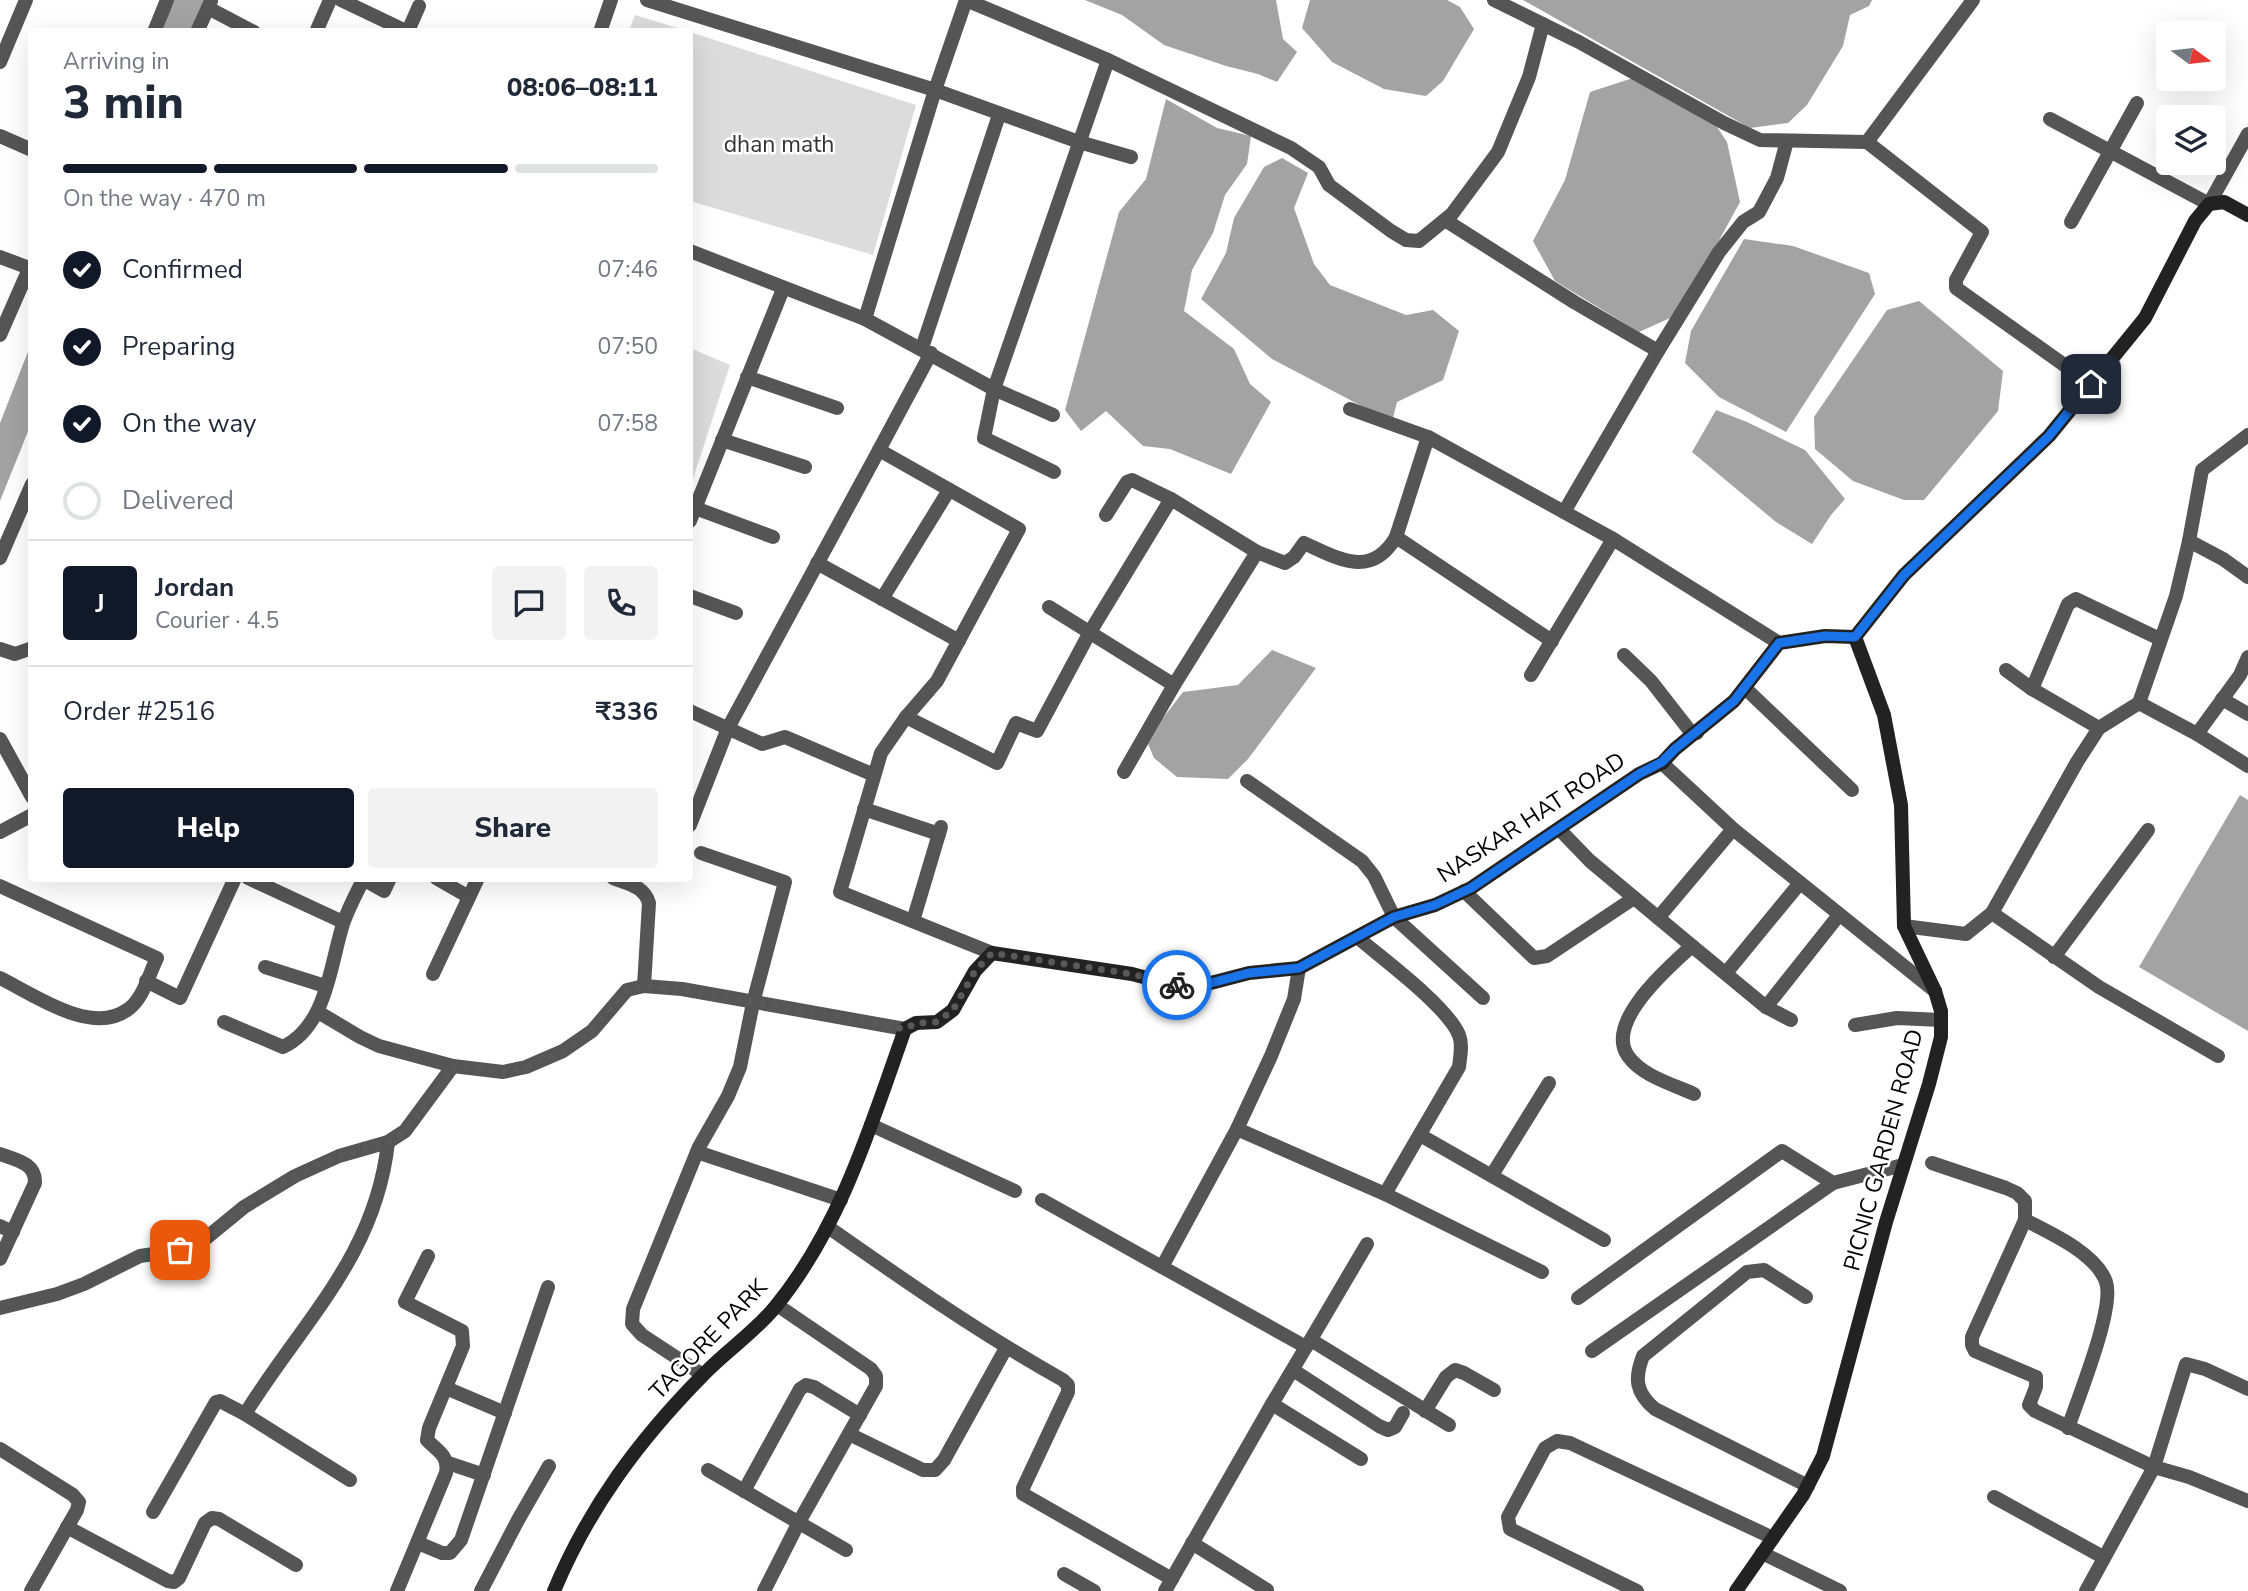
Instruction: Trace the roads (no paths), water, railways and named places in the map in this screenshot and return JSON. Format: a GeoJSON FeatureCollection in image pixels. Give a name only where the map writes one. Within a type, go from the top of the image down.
{"type":"FeatureCollection","features":[{"type":"Feature","properties":{"kind":"street"},"geometry":{"type":"LineString","coordinates":[[0,62],[26,0]]}},
{"type":"Feature","properties":{"kind":"street"},"geometry":{"type":"LineString","coordinates":[[156,28],[167,0]]}},
{"type":"Feature","properties":{"kind":"street"},"geometry":{"type":"LineString","coordinates":[[318,28],[330,0]]}},
{"type":"Feature","properties":{"kind":"street"},"geometry":{"type":"LineString","coordinates":[[341,0],[402,28]]}},
{"type":"Feature","properties":{"kind":"street"},"geometry":{"type":"LineString","coordinates":[[601,28],[611,0]]}},
{"type":"Feature","properties":{"kind":"street"},"geometry":{"type":"LineString","coordinates":[[647,0],[935,90],[999,115],[1131,157]]}},
{"type":"Feature","properties":{"kind":"street"},"geometry":{"type":"LineString","coordinates":[[864,319],[935,90],[966,0],[1108,60],[1290,148],[1319,167],[1329,185],[1406,240],[1419,241],[1445,220],[1498,152],[1529,78],[1543,24]]}},
{"type":"Feature","properties":{"kind":"street"},"geometry":{"type":"LineString","coordinates":[[1494,0],[1760,140],[1867,142],[1982,232],[1956,280],[1956,288],[2091,384]]}},
{"type":"Feature","properties":{"kind":"street"},"geometry":{"type":"LineString","coordinates":[[1867,142],[1973,0]]}},
{"type":"Feature","properties":{"kind":"street"},"geometry":{"type":"LineString","coordinates":[[200,28],[209,4],[248,28]]}},
{"type":"Feature","properties":{"kind":"street"},"geometry":{"type":"LineString","coordinates":[[409,28],[419,6]]}},
{"type":"Feature","properties":{"kind":"street"},"geometry":{"type":"LineString","coordinates":[[1054,472],[984,438],[994,389],[1108,60]]}},
{"type":"Feature","properties":{"kind":"street"},"geometry":{"type":"LineString","coordinates":[[2071,222],[2137,103]]}},
{"type":"Feature","properties":{"kind":"street"},"geometry":{"type":"LineString","coordinates":[[693,817],[728,728],[879,450],[927,351],[999,115]]}},
{"type":"Feature","properties":{"kind":"street"},"geometry":{"type":"LineString","coordinates":[[2050,119],[2209,204],[2224,202],[2248,215]]}},
{"type":"Feature","properties":{"kind":"street"},"geometry":{"type":"LineString","coordinates":[[1350,409],[1428,436],[1613,539],[1779,643],[1825,636],[1855,637],[1904,575],[2049,436],[2145,318],[2195,221],[2209,204],[2248,134]]}},
{"type":"Feature","properties":{"kind":"street"},"geometry":{"type":"LineString","coordinates":[[0,136],[28,148]]}},
{"type":"Feature","properties":{"kind":"street"},"geometry":{"type":"LineString","coordinates":[[1564,512],[1719,252],[1743,222],[1759,212],[1777,178],[1787,141]]}},
{"type":"Feature","properties":{"kind":"street"},"geometry":{"type":"LineString","coordinates":[[1445,220],[1574,302],[1658,351]]}},
{"type":"Feature","properties":{"kind":"street"},"geometry":{"type":"LineString","coordinates":[[693,252],[864,319],[994,389],[1053,415]]}},
{"type":"Feature","properties":{"kind":"street"},"geometry":{"type":"LineString","coordinates":[[0,257],[28,268]]}},
{"type":"Feature","properties":{"kind":"street"},"geometry":{"type":"LineString","coordinates":[[0,335],[28,273]]}},
{"type":"Feature","properties":{"kind":"street"},"geometry":{"type":"LineString","coordinates":[[693,512],[783,289]]}},
{"type":"Feature","properties":{"kind":"street"},"geometry":{"type":"LineString","coordinates":[[747,377],[837,408]]}},
{"type":"Feature","properties":{"kind":"street"},"geometry":{"type":"LineString","coordinates":[[1904,926],[1966,934],[1992,913],[2099,728],[2139,703],[2176,596],[2202,470],[2248,435]]}},
{"type":"Feature","properties":{"kind":"street"},"geometry":{"type":"LineString","coordinates":[[1105,515],[1127,482],[1132,480],[1171,499],[1257,552],[1285,563],[1294,557],[1304,543],[1334,556],[1364,564],[1390,549],[1396,537],[1428,436]]}},
{"type":"Feature","properties":{"kind":"street"},"geometry":{"type":"LineString","coordinates":[[722,440],[805,467]]}},
{"type":"Feature","properties":{"kind":"street"},"geometry":{"type":"LineString","coordinates":[[318,1013],[379,1046],[453,1066],[503,1072],[526,1067],[564,1051],[592,1031],[627,990],[644,986],[682,989],[905,1029],[916,1023],[937,1022],[953,1010],[975,971],[992,953],[840,892],[881,752],[905,718],[937,681],[1019,529],[879,450]]}},
{"type":"Feature","properties":{"kind":"street"},"geometry":{"type":"LineString","coordinates":[[882,599],[949,490]]}},
{"type":"Feature","properties":{"kind":"street"},"geometry":{"type":"LineString","coordinates":[[0,558],[28,493]]}},
{"type":"Feature","properties":{"kind":"street"},"geometry":{"type":"LineString","coordinates":[[905,718],[997,763],[1016,723],[1037,731],[1090,632],[1171,499]]}},
{"type":"Feature","properties":{"kind":"street"},"geometry":{"type":"LineString","coordinates":[[693,514],[773,537]]}},
{"type":"Feature","properties":{"kind":"street"},"geometry":{"type":"LineString","coordinates":[[1396,537],[1552,641]]}},
{"type":"Feature","properties":{"kind":"street"},"geometry":{"type":"LineString","coordinates":[[1531,675],[1613,539]]}},
{"type":"Feature","properties":{"kind":"street"},"geometry":{"type":"LineString","coordinates":[[2189,541],[2223,559],[2248,577]]}},
{"type":"Feature","properties":{"kind":"street"},"geometry":{"type":"LineString","coordinates":[[1124,772],[1174,685],[1257,552]]}},
{"type":"Feature","properties":{"kind":"street"},"geometry":{"type":"LineString","coordinates":[[817,563],[959,641]]}},
{"type":"Feature","properties":{"kind":"street"},"geometry":{"type":"LineString","coordinates":[[693,597],[736,613]]}},
{"type":"Feature","properties":{"kind":"street"},"geometry":{"type":"LineString","coordinates":[[2032,689],[2068,604],[2076,599],[2161,639]]}},
{"type":"Feature","properties":{"kind":"street"},"geometry":{"type":"LineString","coordinates":[[1049,607],[1174,685]]}},
{"type":"Feature","properties":{"kind":"street","name":"PICNIC GARDEN ROAD"},"geometry":{"type":"LineString","coordinates":[[1735,1591],[1808,1486],[1823,1456],[1941,1037],[1941,1011],[1935,991],[1904,926],[1901,805],[1884,715],[1855,637]]}},
{"type":"Feature","properties":{"kind":"street","name":"NASKAR HAT ROAD"},"geometry":{"type":"LineString","coordinates":[[992,953],[1132,974],[1172,985],[1203,985],[1249,973],[1299,968],[1394,917],[1435,905],[1464,891],[1560,830],[1639,774],[1662,762],[1734,701],[1779,643]]}},
{"type":"Feature","properties":{"kind":"street"},"geometry":{"type":"LineString","coordinates":[[0,649],[15,654],[28,649]]}},
{"type":"Feature","properties":{"kind":"street"},"geometry":{"type":"LineString","coordinates":[[1625,656],[1651,681],[1690,731],[1697,733]]}},
{"type":"Feature","properties":{"kind":"street"},"geometry":{"type":"LineString","coordinates":[[2197,734],[2240,675],[2248,657]]}},
{"type":"Feature","properties":{"kind":"street"},"geometry":{"type":"LineString","coordinates":[[2006,670],[2032,689],[2099,728]]}},
{"type":"Feature","properties":{"kind":"street"},"geometry":{"type":"LineString","coordinates":[[1745,688],[1852,790]]}},
{"type":"Feature","properties":{"kind":"street"},"geometry":{"type":"LineString","coordinates":[[2222,699],[2248,714]]}},
{"type":"Feature","properties":{"kind":"street"},"geometry":{"type":"LineString","coordinates":[[2139,703],[2197,734],[2248,766]]}},
{"type":"Feature","properties":{"kind":"street"},"geometry":{"type":"LineString","coordinates":[[693,712],[762,744],[785,737],[874,775]]}},
{"type":"Feature","properties":{"kind":"street"},"geometry":{"type":"LineString","coordinates":[[0,739],[28,790]]}},
{"type":"Feature","properties":{"kind":"street"},"geometry":{"type":"LineString","coordinates":[[1662,762],[1733,829],[1935,991]]}},
{"type":"Feature","properties":{"kind":"street"},"geometry":{"type":"LineString","coordinates":[[1247,781],[1362,861],[1374,876],[1394,917],[1483,998]]}},
{"type":"Feature","properties":{"kind":"street"},"geometry":{"type":"LineString","coordinates":[[864,809],[940,831],[913,921]]}},
{"type":"Feature","properties":{"kind":"street"},"geometry":{"type":"LineString","coordinates":[[0,832],[28,817]]}},
{"type":"Feature","properties":{"kind":"street"},"geometry":{"type":"LineString","coordinates":[[1658,918],[1733,829]]}},
{"type":"Feature","properties":{"kind":"street"},"geometry":{"type":"LineString","coordinates":[[1560,830],[1590,861],[1766,1007],[1791,1020]]}},
{"type":"Feature","properties":{"kind":"street"},"geometry":{"type":"LineString","coordinates":[[2054,957],[2148,830]]}},
{"type":"Feature","properties":{"kind":"street"},"geometry":{"type":"LineString","coordinates":[[701,853],[785,883],[753,1003],[740,1067],[728,1096],[697,1152],[633,1309],[632,1324],[642,1335],[703,1375]]}},
{"type":"Feature","properties":{"kind":"street"},"geometry":{"type":"LineString","coordinates":[[146,981],[180,998],[233,882]]}},
{"type":"Feature","properties":{"kind":"street"},"geometry":{"type":"LineString","coordinates":[[256,882],[344,922]]}},
{"type":"Feature","properties":{"kind":"street"},"geometry":{"type":"LineString","coordinates":[[224,1022],[284,1047],[293,1042],[318,1013],[344,922],[361,882]]}},
{"type":"Feature","properties":{"kind":"street"},"geometry":{"type":"LineString","coordinates":[[368,882],[384,891],[388,882]]}},
{"type":"Feature","properties":{"kind":"street"},"geometry":{"type":"LineString","coordinates":[[443,882],[469,897]]}},
{"type":"Feature","properties":{"kind":"street"},"geometry":{"type":"LineString","coordinates":[[433,974],[476,882]]}},
{"type":"Feature","properties":{"kind":"street"},"geometry":{"type":"LineString","coordinates":[[623,882],[640,889],[647,895],[649,903],[644,986]]}},
{"type":"Feature","properties":{"kind":"street"},"geometry":{"type":"LineString","coordinates":[[1726,974],[1800,883]]}},
{"type":"Feature","properties":{"kind":"street"},"geometry":{"type":"LineString","coordinates":[[0,886],[157,958],[139,996],[127,1011],[104,1019],[89,1019],[70,1013],[0,978]]}},
{"type":"Feature","properties":{"kind":"street"},"geometry":{"type":"LineString","coordinates":[[1464,891],[1534,958],[1547,956],[1634,898]]}},
{"type":"Feature","properties":{"kind":"street"},"geometry":{"type":"LineString","coordinates":[[1992,913],[2099,986],[2218,1056]]}},
{"type":"Feature","properties":{"kind":"street"},"geometry":{"type":"LineString","coordinates":[[1766,1007],[1839,915]]}},
{"type":"Feature","properties":{"kind":"street"},"geometry":{"type":"LineString","coordinates":[[1357,937],[1446,1014],[1460,1036],[1459,1067],[1385,1194]]}},
{"type":"Feature","properties":{"kind":"street"},"geometry":{"type":"LineString","coordinates":[[1692,946],[1647,990],[1624,1026],[1622,1040],[1628,1057],[1647,1073],[1694,1094]]}},
{"type":"Feature","properties":{"kind":"street"},"geometry":{"type":"LineString","coordinates":[[265,967],[325,986]]}},
{"type":"Feature","properties":{"kind":"street"},"geometry":{"type":"LineString","coordinates":[[1162,1267],[1237,1129],[1294,999],[1299,968]]}},
{"type":"Feature","properties":{"kind":"street"},"geometry":{"type":"LineString","coordinates":[[1855,1026],[1897,1018],[1941,1020]]}},
{"type":"Feature","properties":{"kind":"street","name":"TAGORE PARK"},"geometry":{"type":"LineString","coordinates":[[554,1591],[595,1507],[648,1437],[703,1375],[777,1305],[828,1227],[871,1125],[905,1029]]}},
{"type":"Feature","properties":{"kind":"street"},"geometry":{"type":"LineString","coordinates":[[0,1308],[57,1294],[84,1284],[140,1256],[194,1248],[244,1207],[295,1177],[339,1156],[388,1142],[412,1123],[453,1066]]}},
{"type":"Feature","properties":{"kind":"street"},"geometry":{"type":"LineString","coordinates":[[1492,1175],[1549,1083]]}},
{"type":"Feature","properties":{"kind":"street"},"geometry":{"type":"LineString","coordinates":[[871,1125],[1015,1191]]}},
{"type":"Feature","properties":{"kind":"street"},"geometry":{"type":"LineString","coordinates":[[1237,1129],[1385,1194],[1542,1272]]}},
{"type":"Feature","properties":{"kind":"street"},"geometry":{"type":"LineString","coordinates":[[1420,1135],[1604,1240]]}},
{"type":"Feature","properties":{"kind":"street"},"geometry":{"type":"LineString","coordinates":[[245,1414],[329,1294],[356,1250],[377,1202],[385,1173],[388,1142]]}},
{"type":"Feature","properties":{"kind":"street"},"geometry":{"type":"LineString","coordinates":[[1578,1297],[1782,1151],[1833,1183]]}},
{"type":"Feature","properties":{"kind":"street"},"geometry":{"type":"LineString","coordinates":[[697,1152],[841,1200]]}},
{"type":"Feature","properties":{"kind":"street"},"geometry":{"type":"LineString","coordinates":[[0,1154],[32,1168],[36,1174],[35,1183],[6,1229],[0,1259]]}},
{"type":"Feature","properties":{"kind":"street"},"geometry":{"type":"LineString","coordinates":[[1932,1163],[1961,1171],[2017,1194],[2025,1201],[2025,1220],[1977,1324],[1972,1345],[1975,1351],[2036,1377],[2036,1387],[2030,1399],[2031,1408],[2154,1467],[2189,1477],[2248,1502]]}},
{"type":"Feature","properties":{"kind":"street"},"geometry":{"type":"LineString","coordinates":[[1592,1352],[1833,1183],[1903,1165]]}},
{"type":"Feature","properties":{"kind":"street"},"geometry":{"type":"LineString","coordinates":[[1042,1199],[1162,1267],[1308,1343],[1449,1424]]}},
{"type":"Feature","properties":{"kind":"street"},"geometry":{"type":"LineString","coordinates":[[2025,1220],[2071,1245],[2094,1264],[2105,1281],[2106,1308],[2068,1428]]}},
{"type":"Feature","properties":{"kind":"street"},"geometry":{"type":"LineString","coordinates":[[828,1227],[1006,1348],[1068,1385],[1068,1392],[1023,1488],[1023,1494],[1169,1587],[1272,1404],[1367,1244]]}},
{"type":"Feature","properties":{"kind":"street"},"geometry":{"type":"LineString","coordinates":[[397,1591],[446,1473],[448,1463],[444,1455],[427,1440],[429,1428],[463,1346],[461,1331],[405,1302],[428,1256]]}},
{"type":"Feature","properties":{"kind":"street"},"geometry":{"type":"LineString","coordinates":[[1806,1297],[1763,1270],[1747,1272],[1643,1356],[1637,1370],[1637,1387],[1644,1400],[1655,1409],[1808,1486]]}},
{"type":"Feature","properties":{"kind":"street"},"geometry":{"type":"LineString","coordinates":[[418,1543],[442,1553],[457,1549],[548,1287]]}},
{"type":"Feature","properties":{"kind":"street"},"geometry":{"type":"LineString","coordinates":[[764,1591],[799,1522],[876,1386],[876,1376],[871,1369],[777,1305]]}},
{"type":"Feature","properties":{"kind":"street"},"geometry":{"type":"LineString","coordinates":[[849,1434],[923,1470],[934,1470],[944,1460],[1006,1348]]}},
{"type":"Feature","properties":{"kind":"street"},"geometry":{"type":"LineString","coordinates":[[2086,1591],[2154,1467],[2186,1364],[2246,1383]]}},
{"type":"Feature","properties":{"kind":"street"},"geometry":{"type":"LineString","coordinates":[[1293,1370],[1388,1430],[1395,1427],[1404,1413]]}},
{"type":"Feature","properties":{"kind":"street"},"geometry":{"type":"LineString","coordinates":[[1425,1411],[1446,1377],[1455,1370],[1494,1390]]}},
{"type":"Feature","properties":{"kind":"street"},"geometry":{"type":"LineString","coordinates":[[744,1491],[800,1390],[806,1385],[814,1387],[860,1415]]}},
{"type":"Feature","properties":{"kind":"street"},"geometry":{"type":"LineString","coordinates":[[446,1388],[505,1413]]}},
{"type":"Feature","properties":{"kind":"street"},"geometry":{"type":"LineString","coordinates":[[153,1512],[216,1402],[220,1401],[350,1480]]}},
{"type":"Feature","properties":{"kind":"street"},"geometry":{"type":"LineString","coordinates":[[1272,1404],[1361,1459]]}},
{"type":"Feature","properties":{"kind":"street"},"geometry":{"type":"LineString","coordinates":[[1637,1591],[1510,1530],[1508,1517],[1545,1448],[1557,1441],[1570,1443],[1773,1538]]}},
{"type":"Feature","properties":{"kind":"street"},"geometry":{"type":"LineString","coordinates":[[0,1449],[73,1495],[79,1502],[31,1591]]}},
{"type":"Feature","properties":{"kind":"street"},"geometry":{"type":"LineString","coordinates":[[448,1463],[484,1475]]}},
{"type":"Feature","properties":{"kind":"street"},"geometry":{"type":"LineString","coordinates":[[481,1591],[549,1466]]}},
{"type":"Feature","properties":{"kind":"street"},"geometry":{"type":"LineString","coordinates":[[708,1471],[846,1550]]}},
{"type":"Feature","properties":{"kind":"street"},"geometry":{"type":"LineString","coordinates":[[1994,1497],[2103,1557]]}},
{"type":"Feature","properties":{"kind":"street"},"geometry":{"type":"LineString","coordinates":[[67,1527],[174,1582],[179,1578],[205,1522],[212,1518],[219,1519],[296,1565]]}},
{"type":"Feature","properties":{"kind":"street"},"geometry":{"type":"LineString","coordinates":[[1192,1543],[1267,1590]]}},
{"type":"Feature","properties":{"kind":"street"},"geometry":{"type":"LineString","coordinates":[[1762,1553],[1840,1591]]}},
{"type":"Feature","properties":{"kind":"street"},"geometry":{"type":"LineString","coordinates":[[1064,1574],[1094,1591]]}},
{"type":"Feature","properties":{"kind":"park label","name":"dhan math"},"geometry":{"type":"Point","coordinates":[779,144]}}]}
